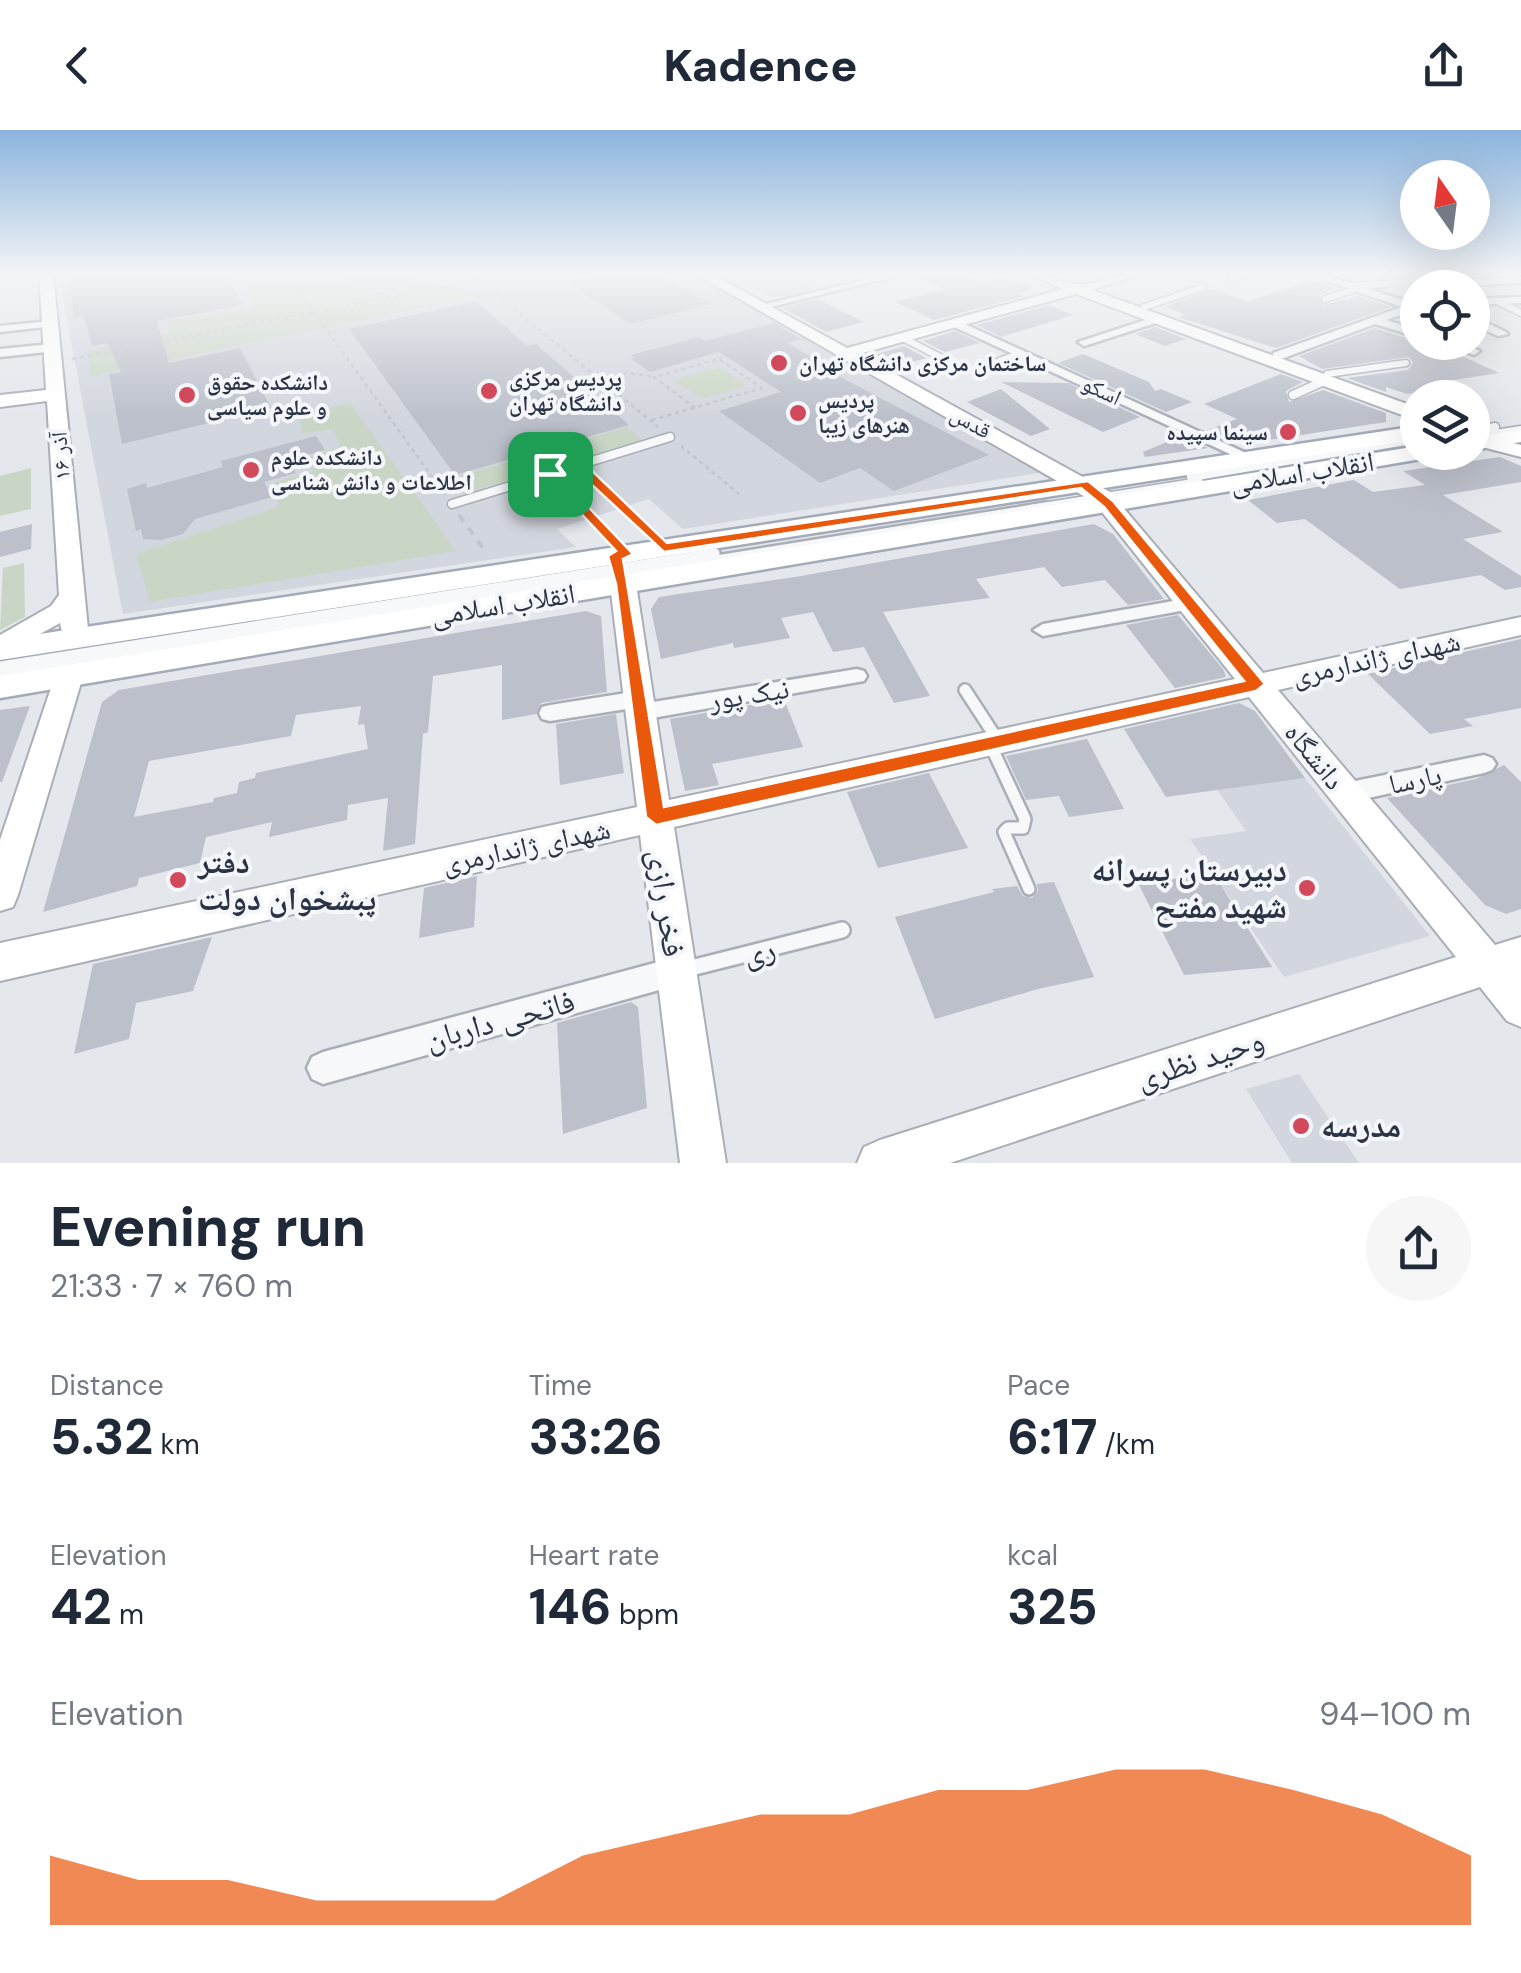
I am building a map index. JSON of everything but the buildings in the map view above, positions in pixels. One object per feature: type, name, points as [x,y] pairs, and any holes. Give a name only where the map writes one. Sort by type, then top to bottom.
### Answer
[{"type":"main road","points":[[1490,429],[1521,416]]},
{"type":"main road","points":[[1490,434],[1521,430]]},
{"type":"main road","name":"انقلاب اسلامی","points":[[0,649],[72,658],[621,567],[664,548],[1097,494],[1250,458],[1400,445]]},
{"type":"main road","name":"انقلاب اسلامی","points":[[0,687],[72,658],[621,567],[1400,446]]},
{"type":"street","name":"قدس","points":[[790,321],[1097,494]]},
{"type":"street","points":[[846,352],[961,321]]},
{"type":"street","points":[[1084,342],[1151,321]]},
{"type":"street","points":[[1164,321],[1400,401]]},
{"type":"street","points":[[1183,321],[1400,408]]},
{"type":"street","points":[[1277,356],[1370,321]]},
{"type":"street","name":"اسکو","points":[[954,323],[1250,458]]},
{"type":"street","points":[[0,329],[50,324]]},
{"type":"street","name":"۱۶ آذر","points":[[50,324],[71,596],[72,658]]},
{"type":"street","points":[[1490,328],[1502,334]]},
{"type":"street","points":[[0,353],[52,355]]},
{"type":"street","points":[[0,401],[55,395]]},
{"type":"street","points":[[1490,441],[1521,450]]},
{"type":"street","name":"دانشگاه","points":[[1097,494],[1345,793],[1504,961],[1521,1008]]},
{"type":"street","name":"فخر رازی","points":[[621,567],[704,1163]]},
{"type":"street","points":[[0,649],[60,612],[71,596]]},
{"type":"street","points":[[1043,630],[1190,604]]},
{"type":"street","name":"شهدای ژاندارمری","points":[[0,962],[1521,626]]},
{"type":"street","points":[[0,895],[72,658]]},
{"type":"street","name":"نیک پور","points":[[550,713],[640,706],[857,676]]},
{"type":"street","name":"پارسا","points":[[1345,793],[1484,764]]},
{"type":"street","name":"وحید نظری","points":[[900,1160],[1504,961]]},
{"type":"street","name":"فاتحی داربان","points":[[323,1068],[677,971]]},
{"type":"lane","points":[[902,338],[942,358]]},
{"type":"lane","points":[[999,361],[1021,353]]},
{"type":"lane","points":[[1293,394],[1326,377],[1406,363]]},
{"type":"lane","points":[[452,504],[670,437]]},
{"type":"lane","points":[[0,666],[72,658]]},
{"type":"lane","points":[[0,675],[72,658]]},
{"type":"lane","points":[[964,690],[994,743],[1026,825],[1004,832],[1028,888]]},
{"type":"lane","name":"ری","points":[[677,971],[842,930]]},
{"type":"path","points":[[52,355],[258,321]]},
{"type":"path","points":[[321,321],[486,552]]},
{"type":"path","points":[[529,321],[738,494]]},
{"type":"path","points":[[600,380],[627,373],[654,377],[720,359],[728,353],[720,348],[754,340]]},
{"type":"path","points":[[650,421],[762,388],[720,359]]},
{"type":"path","points":[[741,374],[749,372]]},
{"type":"path","points":[[654,377],[695,408]]},
{"type":"path","points":[[579,465],[664,548]]},
{"type":"path","points":[[550,474],[621,567]]},
{"type":"shaded area","name":"پردیس مرکزی دانشگاه‌ تهران","points":[[67,321],[775,321],[1039,473],[683,529],[649,499],[557,529],[576,547],[123,614]]},
{"type":"shaded area","name":"دبیرستان پسرانه شهید مفتح","points":[[1305,778],[1430,936],[1284,977],[1190,839],[1246,831],[1216,788]]},
{"type":"shaded area","name":"مدرسه","points":[[1299,1074],[1359,1163],[1292,1163],[1246,1089]]},
{"type":"green space","points":[[166,321],[355,321],[91,376],[87,351],[169,333]]},
{"type":"green space","points":[[720,368],[744,383],[744,388],[701,398],[676,382],[681,377]]},
{"type":"green space","points":[[350,403],[456,551],[150,602],[136,554],[278,507],[275,482],[312,471],[307,458],[340,447],[333,429],[301,434],[300,415]]},
{"type":"green space","points":[[627,427],[642,440],[564,463],[551,450]]},
{"type":"green space","points":[[530,456],[543,470],[463,494],[451,478]]},
{"type":"green space","points":[[31,468],[31,509],[0,516],[0,476]]},
{"type":"green space","points":[[24,563],[25,617],[0,630],[3,568]]},
{"type":"place","name":"ساختمان مرکزی دانشگاه تهران","points":[[779,363]]},
{"type":"place","name":"پردیس مرکزی دانشگاه‌ تهران","points":[[489,391]]},
{"type":"place","name":"دانشکده حقوق و علوم سیاسی","points":[[187,395]]},
{"type":"place","name":"پردیس هنرهای زیبا","points":[[798,413]]},
{"type":"place","name":"سینما سپیده","points":[[1288,432]]},
{"type":"place","name":"دانشکده علوم اطلاعات و دانش شناسی","points":[[251,470]]},
{"type":"place","name":"دفتر پبشخوان دولت","points":[[178,880]]},
{"type":"place","name":"دبیرستان پسرانه شهید مفتح","points":[[1307,888]]},
{"type":"place","name":"مدرسه","points":[[1301,1126]]},
{"type":"route","points":[[579,465],[664,548],[1083,484],[1108,504],[1256,684],[656,817],[623,584],[615,556],[626,554],[550,474],[579,465]]}]
